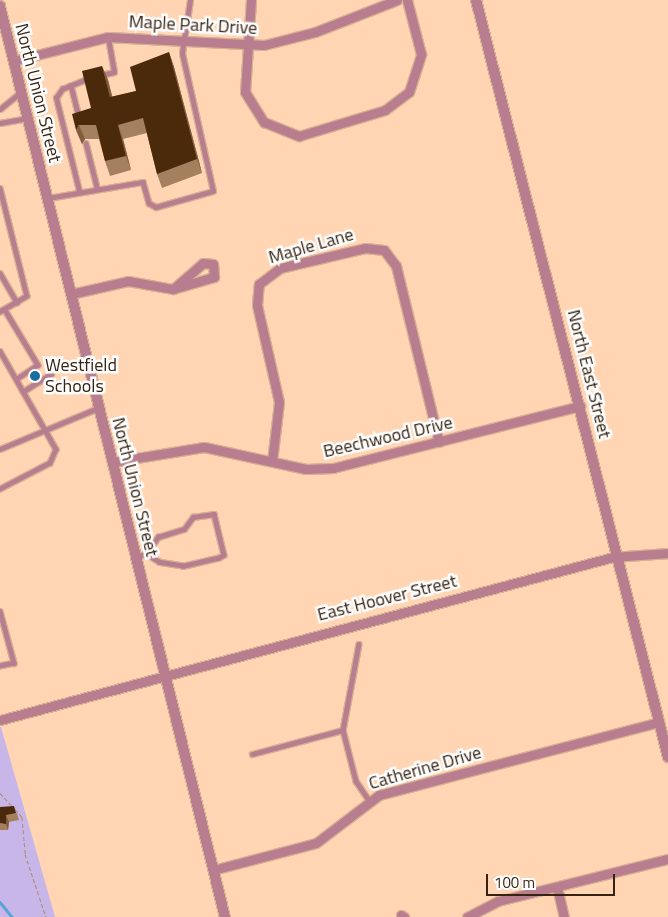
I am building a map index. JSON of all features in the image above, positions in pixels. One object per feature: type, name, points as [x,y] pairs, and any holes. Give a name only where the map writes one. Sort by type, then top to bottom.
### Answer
[{"type":"street","points":[[251,0],[245,45],[243,81],[254,112],[287,134],[313,134],[385,110],[409,92],[418,75],[421,54],[407,0]]},
{"type":"street","name":"Maple Park Drive","points":[[13,61],[108,37],[245,45],[315,32],[397,0]]},
{"type":"street","name":"North East Street","points":[[476,0],[668,757]]},
{"type":"street","name":"North Union Street","points":[[0,6],[112,462],[141,555],[164,673],[225,917]]},
{"type":"street","name":"Maple Lane","points":[[272,461],[279,402],[257,305],[258,284],[280,268],[365,248],[384,250],[396,266],[439,442]]},
{"type":"street","points":[[71,294],[128,281],[173,289]]},
{"type":"street","name":"Beechwood Drive","points":[[112,462],[204,447],[306,469],[333,468],[580,406]]},
{"type":"street","name":"East Hoover Street","points":[[0,720],[164,673],[618,555],[668,552]]},
{"type":"street","name":"Catherine Drive","points":[[213,870],[316,843],[335,832],[369,800],[659,722]]},
{"type":"street","points":[[467,917],[498,901],[668,859]]},
{"type":"street","points":[[557,887],[564,917]]},
{"type":"lane","points":[[48,198],[97,187],[143,182],[149,203],[156,207],[213,191],[180,41],[190,0]]},
{"type":"lane","points":[[79,191],[56,98],[70,85],[114,72],[108,37]]},
{"type":"lane","points":[[70,85],[81,126]]},
{"type":"lane","points":[[0,109],[21,92]]},
{"type":"lane","points":[[0,123],[28,118]]},
{"type":"lane","points":[[86,143],[97,187]]},
{"type":"lane","points":[[0,188],[27,296],[2,311],[38,365],[17,379]]},
{"type":"lane","points":[[0,273],[17,302]]},
{"type":"lane","points":[[0,351],[55,440],[55,456],[0,489]]},
{"type":"lane","points":[[24,391],[51,374]]},
{"type":"lane","points":[[0,449],[99,408]]},
{"type":"lane","points":[[214,514],[224,555],[219,558],[183,566],[159,562],[141,555],[158,537],[184,529],[193,517],[214,514]]},
{"type":"lane","points":[[0,611],[14,663],[0,666]]},
{"type":"lane","points":[[359,644],[343,730],[356,781],[369,800]]},
{"type":"lane","points":[[252,754],[343,730]]},
{"type":"path","points":[[0,793],[22,817],[25,854],[46,917]]},
{"type":"shaded area","points":[[1,727],[55,917],[0,917]]},
{"type":"building","points":[[169,52],[197,159],[157,174],[143,118],[118,125],[126,156],[105,161],[96,125],[79,125],[76,130],[72,114],[91,108],[82,71],[102,66],[110,97],[136,91],[130,67]]},
{"type":"building","points":[[14,806],[16,813],[6,815],[6,824],[0,823],[0,807]]},
{"type":"waterway","points":[[0,902],[12,917]]},
{"type":"place","name":"Westfield Schools","points":[[35,376]]}]
